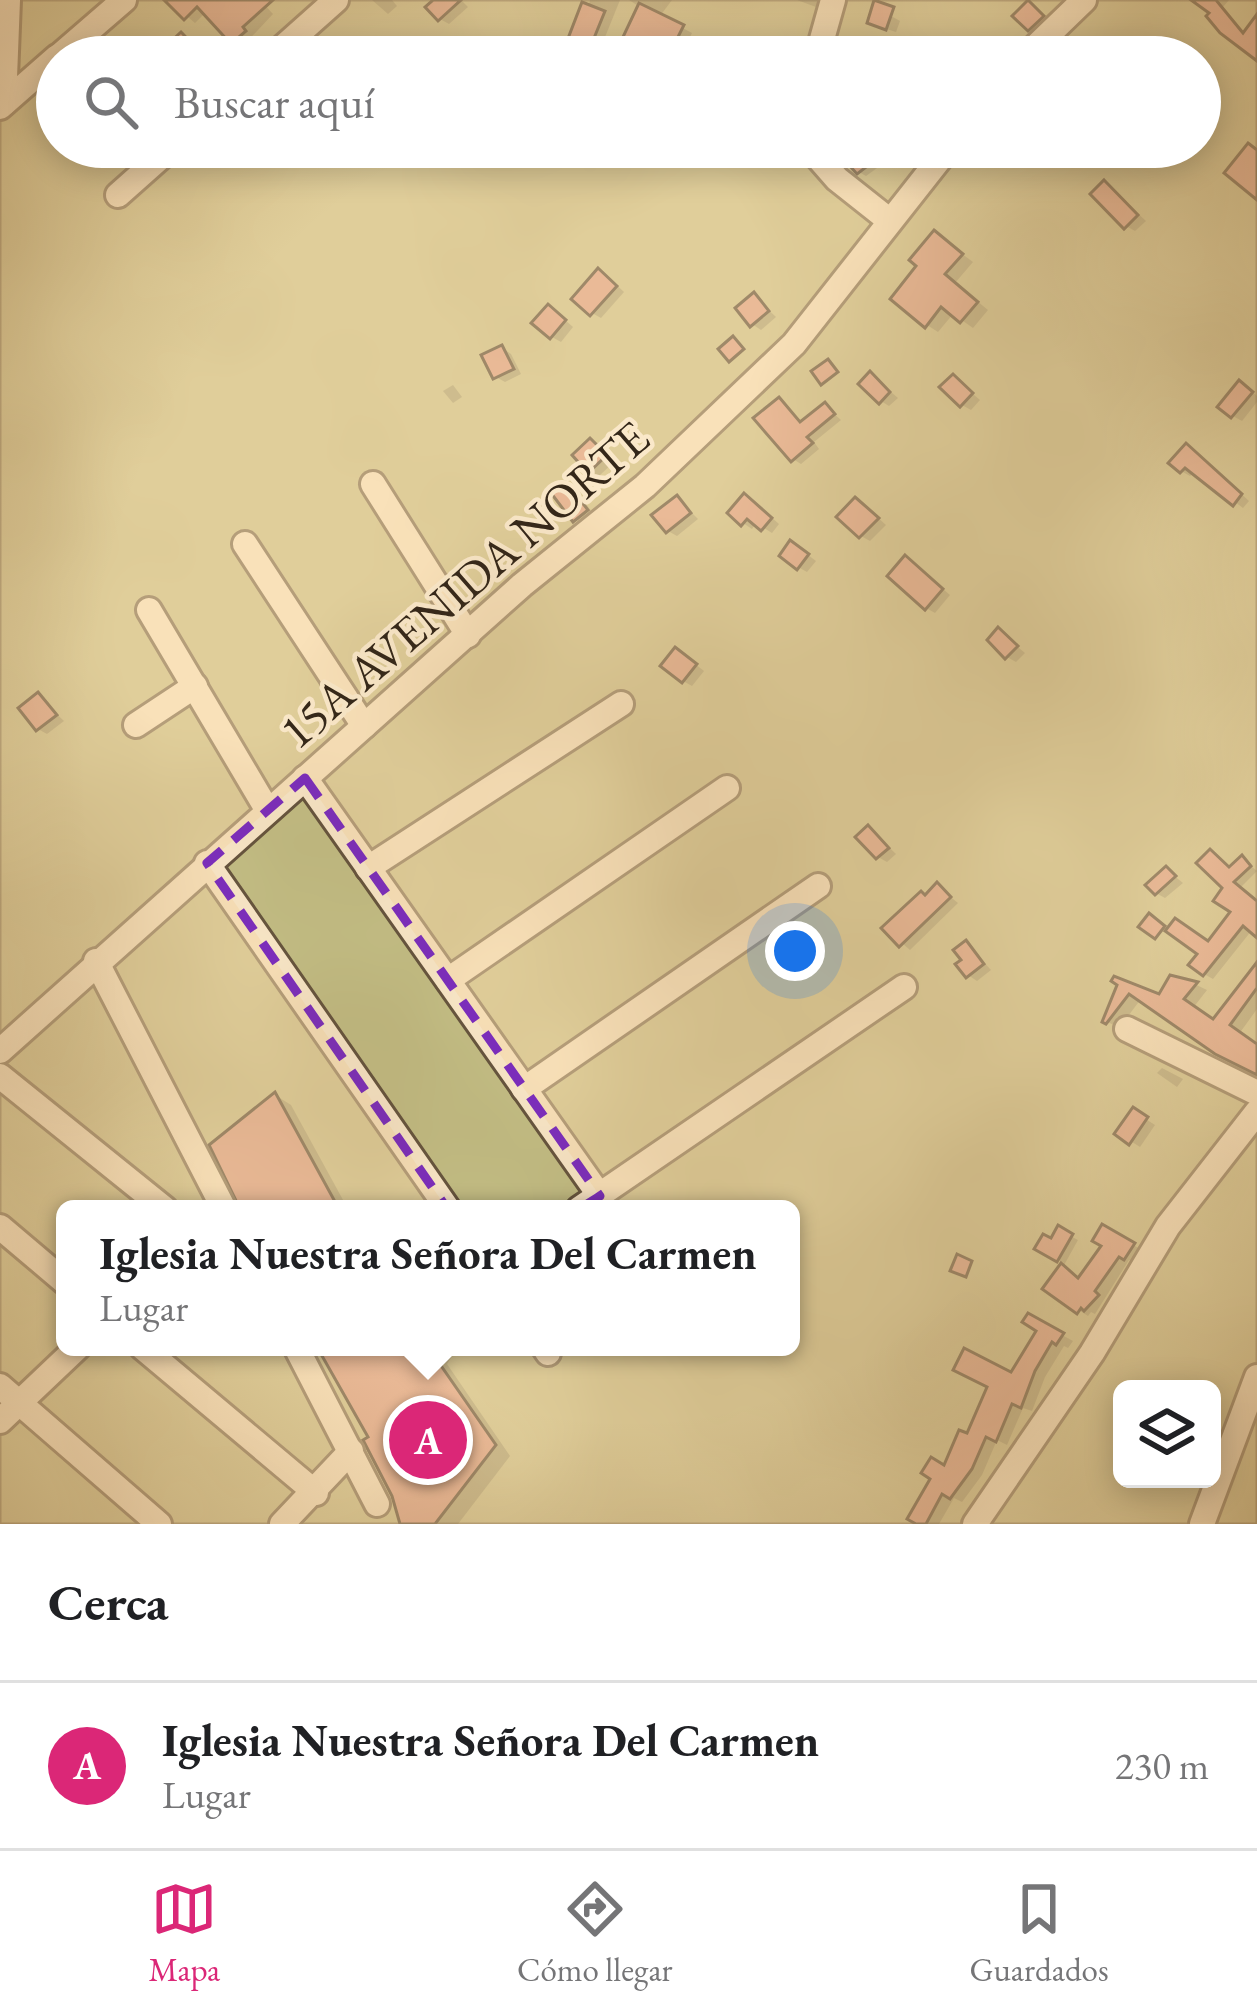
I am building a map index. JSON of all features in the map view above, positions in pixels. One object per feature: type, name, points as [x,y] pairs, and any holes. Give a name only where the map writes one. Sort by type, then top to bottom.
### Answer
[{"type":"street","points":[[2,105],[8,0]]},
{"type":"street","points":[[82,36],[124,0]]},
{"type":"street","points":[[296,36],[336,0]]},
{"type":"street","points":[[823,36],[832,0]]},
{"type":"street","points":[[1047,36],[1084,0]]},
{"type":"street","points":[[2,105],[36,75]]},
{"type":"street","points":[[118,195],[148,168]]},
{"type":"street","points":[[826,168],[890,221]]},
{"type":"street","name":"15A AVENIDA NORTE","points":[[0,1051],[522,585],[645,486],[794,344],[933,168]]},
{"type":"street","points":[[373,484],[468,635]]},
{"type":"street","points":[[245,544],[364,726]]},
{"type":"street","points":[[149,610],[268,811]]},
{"type":"street","points":[[136,725],[195,686]]},
{"type":"street","points":[[368,868],[621,704]]},
{"type":"street","points":[[305,778],[524,1089],[588,1200]]},
{"type":"street","points":[[448,980],[727,788]]},
{"type":"street","points":[[207,863],[442,1200]]},
{"type":"street","points":[[524,1089],[818,886]]},
{"type":"street","points":[[96,961],[216,1200]]},
{"type":"street","points":[[594,1200],[904,987]]},
{"type":"street","points":[[1127,1028],[1257,1093]]},
{"type":"street","points":[[0,1076],[154,1200]]},
{"type":"street","points":[[975,1524],[1092,1353],[1168,1226],[1257,1112]]},
{"type":"street","points":[[0,1227],[56,1274]]},
{"type":"street","points":[[0,1420],[10,1394],[65,1356]]},
{"type":"street","points":[[153,1356],[316,1492]]},
{"type":"street","points":[[301,1356],[377,1504]]},
{"type":"street","points":[[1202,1524],[1257,1377]]},
{"type":"street","points":[[10,1394],[159,1524]]},
{"type":"street","points":[[282,1524],[351,1451]]},
{"type":"highlighted area","points":[[305,778],[600,1196],[487,1266],[207,863]]},
{"type":"shaded area","points":[[0,0],[1257,0],[1257,1524],[0,1524]]},
{"type":"building","points":[[164,0],[273,0],[243,27],[246,31],[240,36],[224,36],[197,7],[184,20]]},
{"type":"building","points":[[433,0],[461,0],[438,21],[425,7]]},
{"type":"building","points":[[874,0],[894,7],[886,30],[867,23]]},
{"type":"building","points":[[1028,0],[1044,16],[1028,31],[1012,16]]},
{"type":"building","points":[[1191,0],[1216,0],[1243,33],[1257,14],[1257,61],[1220,33],[1206,16],[1209,13]]},
{"type":"building","points":[[582,2],[605,11],[595,36],[569,36]]},
{"type":"building","points":[[639,3],[684,25],[678,36],[623,36]]},
{"type":"building","points":[[1248,143],[1257,150],[1257,200],[1224,173]]},
{"type":"building","points":[[1104,180],[1138,215],[1124,229],[1090,194]]},
{"type":"building","points":[[934,230],[963,254],[945,274],[978,302],[960,323],[941,307],[925,328],[890,299],[916,266],[909,260]]},
{"type":"building","points":[[598,268],[617,286],[590,316],[571,299]]},
{"type":"building","points":[[754,292],[769,311],[750,327],[735,308]]},
{"type":"building","points":[[548,304],[566,320],[550,339],[531,323]]},
{"type":"building","points":[[733,336],[744,349],[729,362],[718,349]]},
{"type":"building","points":[[502,345],[514,369],[493,379],[481,355]]},
{"type":"building","points":[[828,359],[838,372],[821,385],[811,371]]},
{"type":"building","points":[[870,371],[890,392],[879,404],[858,384]]},
{"type":"building","points":[[953,374],[973,393],[960,407],[939,387]]},
{"type":"building","points":[[1239,380],[1253,392],[1231,418],[1217,407]]},
{"type":"building","points":[[779,397],[800,422],[825,402],[835,414],[807,437],[813,443],[791,462],[753,418]]},
{"type":"building","points":[[590,438],[607,455],[588,473],[572,455]]},
{"type":"building","points":[[1186,443],[1242,494],[1233,506],[1185,468],[1180,473],[1168,463]]},
{"type":"building","points":[[566,482],[588,510],[573,522],[551,493]]},
{"type":"building","points":[[744,493],[772,518],[761,531],[747,519],[741,526],[727,513]]},
{"type":"building","points":[[677,495],[691,513],[666,533],[651,515]]},
{"type":"building","points":[[855,497],[879,518],[859,538],[836,517]]},
{"type":"building","points":[[790,540],[809,554],[797,570],[779,556]]},
{"type":"building","points":[[905,555],[943,589],[925,610],[887,576]]},
{"type":"building","points":[[998,627],[1018,646],[1005,659],[987,640]]},
{"type":"building","points":[[675,647],[697,664],[682,683],[660,666]]},
{"type":"building","points":[[38,692],[57,715],[36,731],[18,708]]},
{"type":"building","points":[[868,825],[889,848],[876,859],[855,837]]},
{"type":"building","points":[[1210,849],[1229,867],[1242,855],[1251,866],[1234,882],[1257,901],[1257,938],[1243,926],[1203,976],[1188,965],[1197,954],[1165,931],[1175,918],[1208,941],[1230,912],[1213,901],[1222,888],[1196,863]]},
{"type":"building","points":[[1166,866],[1176,876],[1155,895],[1145,885]]},
{"type":"building","points":[[937,882],[951,897],[899,947],[881,928]]},
{"type":"building","points":[[1149,913],[1165,926],[1155,939],[1138,927]]},
{"type":"building","points":[[966,940],[984,964],[966,978],[955,964],[961,960],[953,950]]},
{"type":"building","points":[[1257,962],[1257,988],[1230,1025],[1257,1044],[1257,1075],[1215,1054],[1129,994],[1106,1024],[1102,1022],[1117,985],[1111,981],[1114,976],[1159,994],[1170,975],[1198,982],[1184,999],[1213,1019]]},
{"type":"building","points":[[275,1092],[334,1200],[236,1200],[209,1145]]},
{"type":"building","points":[[1133,1107],[1148,1117],[1129,1145],[1114,1134]]},
{"type":"building","points":[[1102,1224],[1135,1243],[1095,1291],[1099,1295],[1077,1314],[1042,1289],[1061,1263],[1078,1278],[1101,1246],[1092,1241]]},
{"type":"building","points":[[1058,1225],[1073,1234],[1057,1262],[1034,1249],[1043,1234],[1051,1238]]},
{"type":"building","points":[[957,1254],[972,1261],[966,1277],[950,1271]]},
{"type":"building","points":[[1028,1313],[1064,1333],[1056,1345],[1052,1342],[1035,1371],[1021,1408],[1012,1404],[996,1442],[986,1437],[972,1469],[950,1499],[942,1494],[926,1524],[907,1519],[930,1479],[921,1473],[931,1457],[944,1465],[959,1430],[967,1433],[987,1387],[953,1370],[964,1348],[1011,1372],[1036,1331],[1022,1322]]},
{"type":"building","points":[[322,1356],[434,1356],[496,1445],[435,1524],[400,1524],[392,1496],[363,1440],[368,1437]]},
{"type":"place","name":"Iglesia Nuestra Señora Del Carmen","points":[[428,1440]]}]
